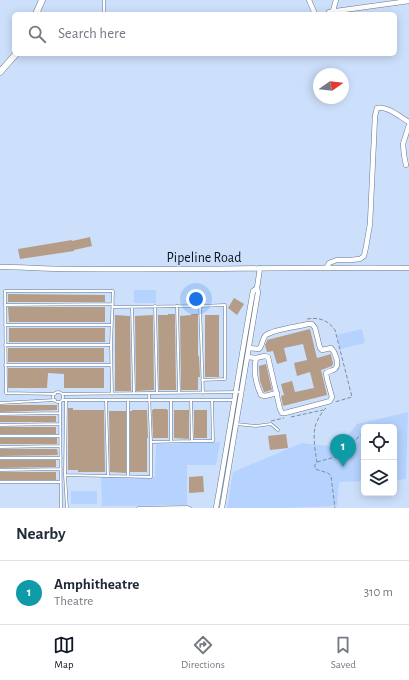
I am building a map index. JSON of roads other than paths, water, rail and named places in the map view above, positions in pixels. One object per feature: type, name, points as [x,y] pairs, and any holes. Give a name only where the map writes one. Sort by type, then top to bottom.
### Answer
[{"type":"street","points":[[37,12],[42,0]]},
{"type":"street","points":[[309,0],[314,12]]},
{"type":"street","points":[[331,12],[336,0]]},
{"type":"street","points":[[338,12],[409,2]]},
{"type":"street","points":[[0,72],[14,56]]},
{"type":"street","points":[[327,268],[329,263],[337,260],[360,259],[364,256],[370,224],[375,116],[377,108],[387,110],[409,125],[404,144],[406,165]]},
{"type":"street","name":"Pipeline Road","points":[[0,267],[68,269],[409,268]]},
{"type":"street","points":[[216,508],[233,423],[242,392],[258,292],[257,288],[260,268]]},
{"type":"street","points":[[222,508],[236,392],[246,328],[254,291],[257,288]]},
{"type":"street","points":[[248,357],[268,357],[282,413],[330,401],[332,397],[326,373],[336,368],[337,364],[334,350],[331,348],[322,350],[320,348],[315,328],[312,324],[268,334],[264,336],[259,349],[249,348]]},
{"type":"street","points":[[256,358],[254,371],[259,390],[262,395],[265,396],[276,393]]},
{"type":"lane","points":[[104,0],[104,12]]},
{"type":"lane","points":[[112,394],[111,345],[113,291],[5,291],[6,393],[55,394],[58,392],[63,394],[112,394],[242,392]]},
{"type":"lane","points":[[5,305],[132,307],[225,305],[225,379],[202,380]]},
{"type":"lane","points":[[155,306],[157,393]]},
{"type":"lane","points":[[177,306],[179,393]]},
{"type":"lane","points":[[200,306],[203,393]]},
{"type":"lane","points":[[132,307],[134,393]]},
{"type":"lane","points":[[5,325],[112,325]]},
{"type":"lane","points":[[246,328],[252,329]]},
{"type":"lane","points":[[5,345],[111,345]]},
{"type":"lane","points":[[5,365],[111,365]]},
{"type":"lane","points":[[65,475],[151,477],[149,393]]},
{"type":"lane","points":[[55,394],[55,400]]},
{"type":"lane","points":[[61,508],[60,413],[63,394]]},
{"type":"lane","points":[[0,403],[55,400],[240,400]]},
{"type":"lane","points":[[66,400],[65,475],[67,508]]},
{"type":"lane","points":[[106,400],[108,475]]},
{"type":"lane","points":[[128,400],[128,476]]},
{"type":"lane","points":[[171,400],[172,441]]},
{"type":"lane","points":[[191,400],[192,441]]},
{"type":"lane","points":[[151,442],[213,441],[212,400]]},
{"type":"lane","points":[[0,414],[60,413]]},
{"type":"lane","points":[[233,423],[256,426],[271,424],[278,430]]},
{"type":"lane","points":[[0,425],[60,424]]},
{"type":"lane","points":[[0,436],[60,436]]},
{"type":"lane","points":[[0,447],[60,446]]},
{"type":"lane","points":[[0,458],[61,458]]},
{"type":"lane","points":[[0,470],[61,469]]},
{"type":"lane","points":[[0,482],[61,482]]},
{"type":"lane","points":[[138,508],[190,508]]},
{"type":"place","name":"Amphitheatre","points":[[343,467]]}]
